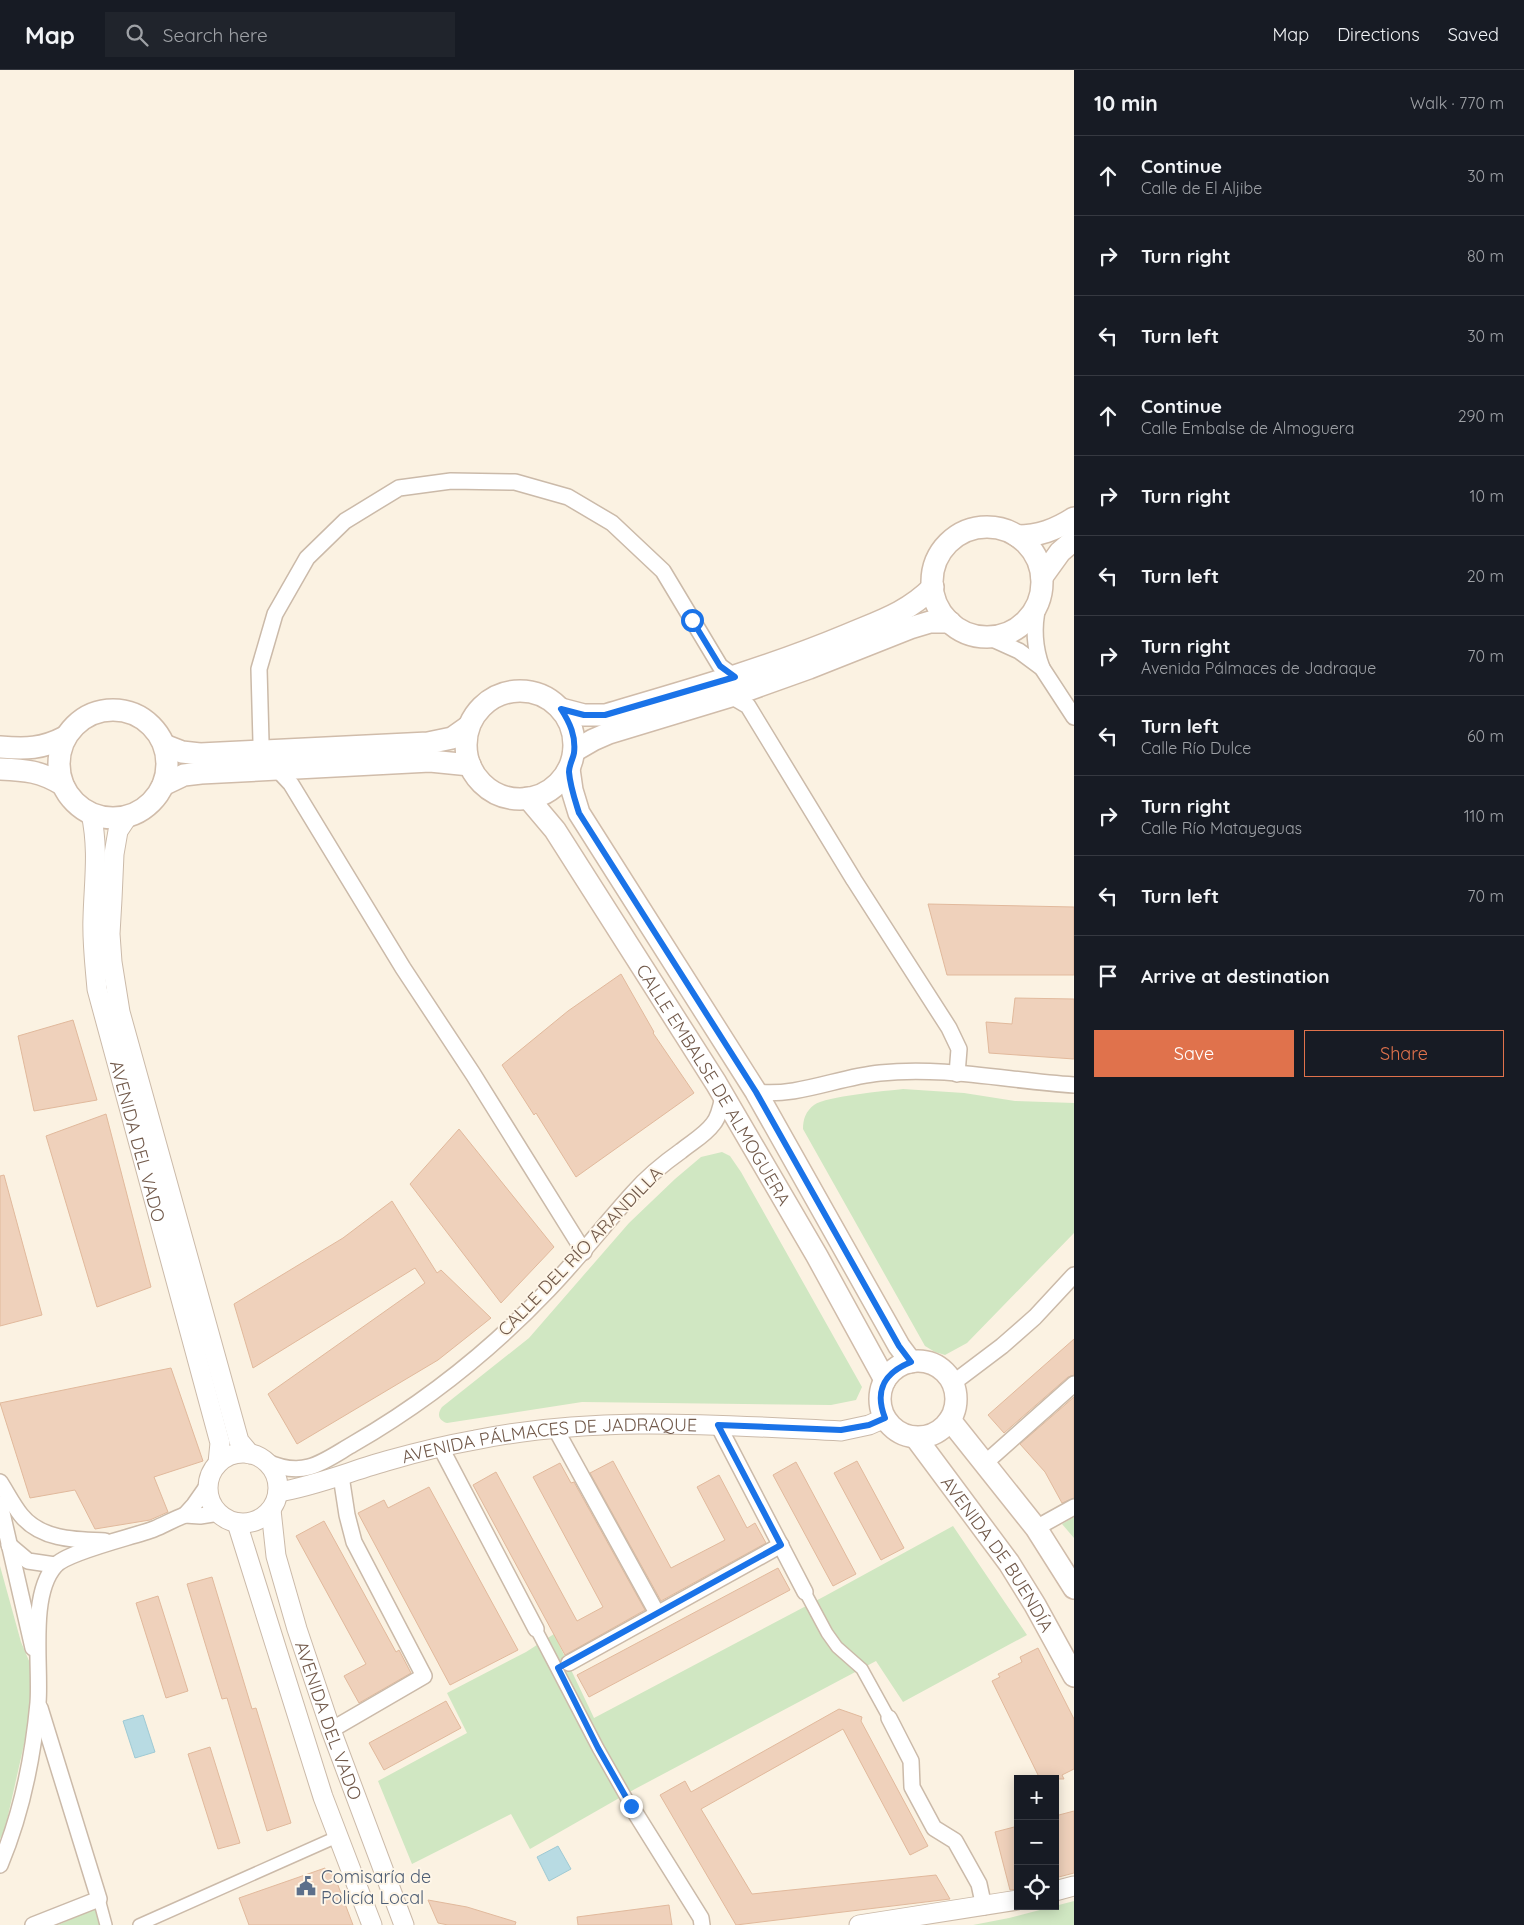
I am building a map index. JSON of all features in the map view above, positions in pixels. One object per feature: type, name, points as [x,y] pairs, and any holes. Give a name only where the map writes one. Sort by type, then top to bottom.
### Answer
[{"type":"main road","points":[[1017,536],[1046,533],[1074,518]]},
{"type":"main road","points":[[980,528],[1004,531],[1017,536],[1033,551],[1040,566],[1042,577],[1041,597],[1038,606],[1029,617],[1016,628],[998,636],[988,637],[970,634],[950,622],[941,612],[935,600],[933,587],[934,570],[940,554],[959,535],[980,528]]},
{"type":"main road","points":[[1042,577],[1060,552],[1074,540]]},
{"type":"main road","points":[[572,760],[574,736],[570,722],[561,709],[550,699],[531,692],[510,691],[490,700],[474,715],[469,726],[466,745],[470,765],[477,777],[487,788],[500,795],[514,799],[528,798],[545,793],[559,783],[572,760],[593,740],[733,686],[826,643],[903,612],[919,601],[933,587]]},
{"type":"main road","points":[[561,709],[584,715],[605,715],[809,668],[910,628],[930,622],[950,622]]},
{"type":"main road","points":[[0,747],[23,748],[48,745],[65,736],[78,722],[94,712],[117,709],[131,712],[145,719],[158,732],[164,745],[167,765],[163,785],[154,799],[142,809],[128,816],[109,818],[91,813],[74,802],[63,785],[58,768],[65,736]]},
{"type":"main road","points":[[164,745],[182,752],[200,754],[428,743],[452,738],[469,726]]},
{"type":"main road","name":"CALLE EMBALSE DE ALMOGUERA","points":[[572,760],[572,790],[579,813],[756,1092],[899,1346],[911,1362]]},
{"type":"main road","points":[[163,785],[184,775],[192,774],[430,761],[470,765]]},
{"type":"main road","points":[[0,769],[21,770],[46,775],[63,785]]},
{"type":"main road","name":"CALLE EMBALSE DE ALMOGUERA","points":[[528,798],[555,830],[723,1096],[817,1256],[885,1380]]},
{"type":"main road","points":[[911,1362],[926,1362],[943,1370],[952,1383],[956,1397],[955,1410],[950,1420],[939,1432],[916,1438],[901,1432],[885,1418],[880,1406],[880,1394],[885,1380],[897,1367],[911,1362]]},
{"type":"main road","points":[[950,1420],[1036,1528],[1074,1588]]},
{"type":"main road","name":"AVENIDA DE BUENDÍA","points":[[916,1438],[1009,1563],[1035,1605],[1074,1676]]},
{"type":"street","points":[[257,752],[261,742],[259,669],[275,614],[307,558],[345,521],[399,488],[451,481],[515,482],[568,497],[612,523],[663,571],[720,666],[748,706],[854,880],[949,1028],[959,1049],[957,1074]]},
{"type":"street","points":[[1038,606],[1035,617],[1035,644],[1042,668],[1074,717]]},
{"type":"street","points":[[988,637],[1019,651],[1042,668]]},
{"type":"street","points":[[277,769],[291,784],[403,968],[473,1074],[584,1252]]},
{"type":"street","name":"AVENIDA DEL VADO","points":[[91,813],[97,852],[93,920],[97,989],[220,1443],[218,1463]]},
{"type":"street","name":"AVENIDA DEL VADO","points":[[128,816],[118,832],[114,854],[110,934],[115,988],[238,1434],[243,1448],[258,1457]]},
{"type":"street","points":[[756,1092],[774,1094],[797,1091],[845,1078],[880,1073],[932,1071],[1031,1083],[1074,1085]]},
{"type":"street","name":"CALLE DEL RÍO ARANDILLA","points":[[258,1457],[278,1466],[310,1467],[380,1429],[464,1368],[527,1312],[584,1252],[655,1171],[706,1132],[714,1123],[723,1096]]},
{"type":"street","points":[[952,1383],[1002,1346],[1036,1316],[1074,1275]]},
{"type":"street","points":[[984,1464],[1074,1384]]},
{"type":"street","name":"AVENIDA PÁLMACES DE JADRAQUE","points":[[274,1501],[293,1490],[390,1460],[476,1439],[555,1428],[657,1423],[841,1430],[869,1425],[885,1418]]},
{"type":"street","points":[[718,1425],[827,1633],[837,1647],[862,1669],[911,1761],[912,1787],[934,1828],[955,1840],[979,1884],[984,1906]]},
{"type":"street","points":[[555,1428],[657,1614]]},
{"type":"street","points":[[441,1448],[536,1629],[563,1666],[598,1748],[631,1806],[701,1918],[702,1925]]},
{"type":"street","points":[[0,1865],[12,1835],[31,1752],[38,1701],[37,1668],[40,1613],[44,1583],[55,1565],[68,1557],[153,1529],[185,1514],[208,1485],[212,1472],[218,1463],[228,1456],[240,1453],[258,1457],[271,1467],[276,1477],[274,1501],[262,1518],[252,1522],[229,1520],[219,1513],[210,1500],[208,1485]]},
{"type":"street","points":[[331,1730],[424,1676],[354,1542],[347,1515],[342,1476]]},
{"type":"street","points":[[0,1482],[22,1516],[43,1533],[74,1540],[116,1541]]},
{"type":"street","name":"AVENIDA DEL VADO","points":[[274,1501],[276,1556],[297,1629],[331,1730],[404,1925]]},
{"type":"street","points":[[0,1504],[37,1668]]},
{"type":"street","points":[[1036,1528],[1074,1507]]},
{"type":"street","points":[[185,1514],[200,1516],[219,1513]]},
{"type":"street","name":"AVENIDA DEL VADO","points":[[238,1522],[323,1797],[372,1925]]},
{"type":"street","points":[[9,1545],[28,1561],[55,1565]]},
{"type":"street","points":[[563,1666],[781,1545]]},
{"type":"street","points":[[38,1701],[106,1925]]},
{"type":"street","points":[[139,1925],[339,1836]]},
{"type":"street","points":[[1059,1890],[1074,1886]]},
{"type":"street","points":[[33,1925],[98,1899]]},
{"type":"street","points":[[859,1925],[1014,1901]]},
{"type":"green space","points":[[903,1089],[964,1093],[1015,1101],[1074,1103],[1074,1233],[967,1343],[945,1355],[925,1346],[803,1129],[804,1119],[811,1107],[821,1102],[857,1094]]},
{"type":"green space","points":[[722,1152],[730,1156],[741,1172],[862,1387],[856,1400],[831,1405],[582,1402],[447,1423],[440,1418],[439,1412],[442,1407],[529,1338],[629,1223],[675,1179],[701,1157]]},
{"type":"green space","points":[[1074,1517],[1074,1538],[1062,1524]]},
{"type":"green space","points":[[953,1526],[1027,1635],[903,1702],[876,1661],[635,1789],[530,1849],[511,1814],[412,1864],[378,1781],[467,1733],[447,1693],[526,1652],[554,1634],[594,1718]]},
{"type":"green space","points":[[0,1566],[21,1642],[38,1682],[5,1829],[0,1839]]},
{"type":"green space","points":[[1074,1901],[1074,1925],[973,1925],[1040,1910],[1059,1910],[1059,1905]]},
{"type":"green space","points":[[96,1908],[103,1925],[58,1925]]},
{"type":"water","points":[[143,1715],[155,1752],[135,1758],[123,1721]]},
{"type":"water","points":[[558,1846],[571,1869],[549,1881],[537,1857]]},
{"type":"building","points":[[928,904],[1074,907],[1074,975],[947,975]]},
{"type":"building","points":[[621,974],[653,1033],[694,1093],[576,1177],[536,1113],[534,1115],[502,1065],[568,1011]]},
{"type":"building","points":[[1015,998],[1074,999],[1074,1059],[989,1053],[986,1022],[1012,1024]]},
{"type":"building","points":[[73,1020],[97,1100],[34,1111],[18,1036]]},
{"type":"building","points":[[106,1114],[151,1287],[97,1307],[46,1136]]},
{"type":"building","points":[[459,1129],[554,1247],[501,1303],[410,1184]]},
{"type":"building","points":[[4,1175],[42,1315],[0,1326],[0,1176]]},
{"type":"building","points":[[392,1201],[437,1273],[441,1270],[491,1318],[438,1360],[297,1444],[268,1394],[425,1283],[415,1268],[253,1368],[234,1304],[343,1238]]},
{"type":"building","points":[[1074,1339],[1074,1375],[1068,1377],[1004,1433],[988,1415]]},
{"type":"building","points":[[171,1368],[203,1461],[154,1477],[168,1512],[150,1520],[95,1529],[75,1490],[30,1498],[0,1403]]},
{"type":"building","points":[[1074,1397],[1074,1498],[1062,1503],[1045,1472],[1020,1444]]},
{"type":"building","points":[[613,1461],[671,1568],[725,1540],[697,1487],[719,1475],[747,1528],[755,1523],[766,1543],[661,1601],[590,1473]]},
{"type":"building","points":[[857,1461],[904,1548],[881,1560],[834,1473]]},
{"type":"building","points":[[796,1462],[856,1574],[833,1586],[773,1475]]},
{"type":"building","points":[[560,1463],[571,1483],[574,1482],[645,1610],[565,1655],[473,1485],[496,1472],[577,1621],[603,1607],[533,1477]]},
{"type":"building","points":[[429,1487],[518,1650],[450,1685],[358,1513],[384,1500],[388,1508]]},
{"type":"building","points":[[324,1521],[396,1652],[399,1650],[411,1673],[359,1703],[344,1676],[366,1664],[296,1536]]},
{"type":"building","points":[[778,1568],[790,1590],[589,1697],[577,1675]]},
{"type":"building","points":[[212,1577],[252,1709],[256,1708],[291,1823],[267,1831],[227,1698],[222,1699],[187,1584]]},
{"type":"building","points":[[158,1596],[188,1691],[166,1698],[136,1603]]},
{"type":"building","points":[[1038,1648],[1074,1719],[1074,1769],[1062,1775],[1064,1779],[1059,1779],[1059,1775],[1038,1775],[992,1681],[1000,1677],[998,1674],[1022,1662],[1020,1657]]},
{"type":"building","points":[[446,1701],[461,1728],[384,1770],[369,1743]]},
{"type":"building","points":[[839,1709],[862,1717],[861,1721],[928,1846],[910,1855],[843,1729],[701,1809],[752,1894],[936,1875],[950,1899],[736,1925],[660,1795],[685,1781],[691,1792]]},
{"type":"building","points":[[210,1747],[240,1843],[218,1849],[188,1754]]},
{"type":"building","points":[[1074,1811],[1074,1873],[1059,1877],[1059,1820],[1059,1815]]},
{"type":"building","points":[[1014,1827],[1014,1890],[1010,1890],[995,1832]]},
{"type":"building","name":"Comisaría de Policía Local","points":[[325,1868],[327,1874],[333,1872],[353,1925],[249,1925],[239,1898]]},
{"type":"building","points":[[428,1900],[467,1907],[516,1922],[515,1925],[448,1925],[438,1923]]},
{"type":"building","points":[[669,1905],[672,1925],[578,1925],[577,1917]]},
{"type":"place","name":"Comisaría de Policía Local","points":[[306,1886]]},
{"type":"route","points":[[631,1806],[598,1748],[558,1668],[781,1545],[718,1425],[841,1430],[869,1425],[885,1418],[880,1406],[880,1394],[885,1380],[897,1367],[911,1362],[899,1346],[756,1092],[579,813],[572,790],[569,769],[574,751],[574,736],[570,722],[561,709],[584,715],[605,715],[735,677],[720,666],[692,620]]}]
